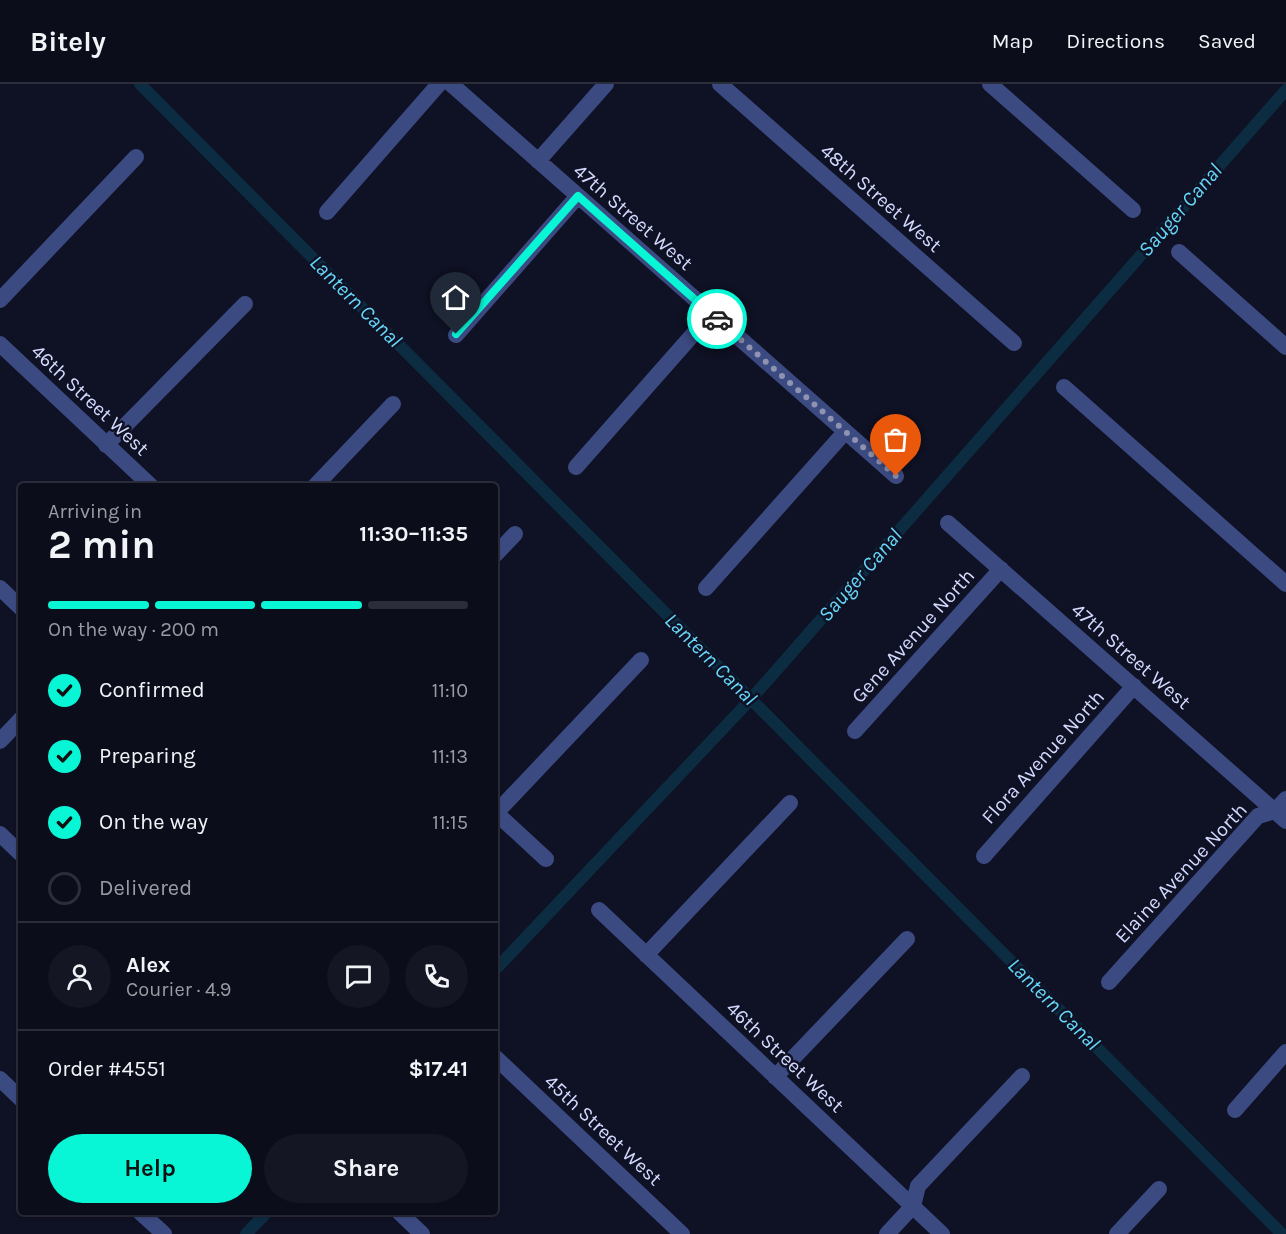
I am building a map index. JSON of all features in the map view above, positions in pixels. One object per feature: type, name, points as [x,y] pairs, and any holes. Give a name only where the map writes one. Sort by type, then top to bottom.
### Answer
[{"type":"street","points":[[327,212],[439,84]]},
{"type":"street","name":"47th Street West","points":[[451,84],[896,476]]},
{"type":"street","points":[[538,161],[606,84]]},
{"type":"street","name":"48th Street West","points":[[720,84],[1014,343]]},
{"type":"street","points":[[990,84],[1132,210]]},
{"type":"street","points":[[0,300],[136,157]]},
{"type":"street","points":[[456,334],[578,196]]},
{"type":"street","points":[[1179,252],[1286,347]]},
{"type":"street","points":[[106,445],[245,304]]},
{"type":"street","points":[[576,467],[711,314]]},
{"type":"street","name":"46th Street West","points":[[0,344],[148,483]]},
{"type":"street","points":[[1064,387],[1286,584]]},
{"type":"street","points":[[318,483],[393,404]]},
{"type":"street","points":[[706,588],[845,432]]},
{"type":"street","name":"47th Street West","points":[[948,523],[1134,686],[1282,810]]},
{"type":"street","points":[[498,552],[515,534]]},
{"type":"street","name":"Gene Avenue North","points":[[855,731],[1001,569]]},
{"type":"street","points":[[0,588],[18,605]]},
{"type":"street","points":[[498,810],[641,660]]},
{"type":"street","name":"Flora Avenue North","points":[[984,856],[1134,686]]},
{"type":"street","points":[[0,741],[18,722]]},
{"type":"street","points":[[646,955],[790,803]]},
{"type":"street","name":"Elaine Avenue North","points":[[1109,982],[1258,816],[1282,810]]},
{"type":"street","points":[[498,814],[546,859]]},
{"type":"street","points":[[0,834],[18,851]]},
{"type":"street","name":"46th Street West","points":[[599,910],[942,1234]]},
{"type":"street","points":[[775,1077],[907,939]]},
{"type":"street","points":[[1235,1110],[1286,1052]]},
{"type":"street","name":"45th Street West","points":[[498,1059],[682,1234]]},
{"type":"street","points":[[887,1234],[913,1206],[918,1186],[1022,1076]]},
{"type":"street","points":[[0,1079],[18,1096]]},
{"type":"street","points":[[1117,1234],[1159,1190]]},
{"type":"street","points":[[143,1215],[164,1234]]},
{"type":"street","points":[[402,1215],[422,1234]]},
{"type":"waterway","name":"Lantern Canal","points":[[140,84],[1282,1234]]},
{"type":"waterway","name":"Sauger Canal","points":[[498,967],[752,698],[1286,90]]},
{"type":"waterway","name":"Sauger Canal","points":[[246,1234],[264,1215]]},
{"type":"way so far","points":[[717,319],[896,476]]},
{"type":"route","points":[[456,334],[578,196],[717,319]]}]
